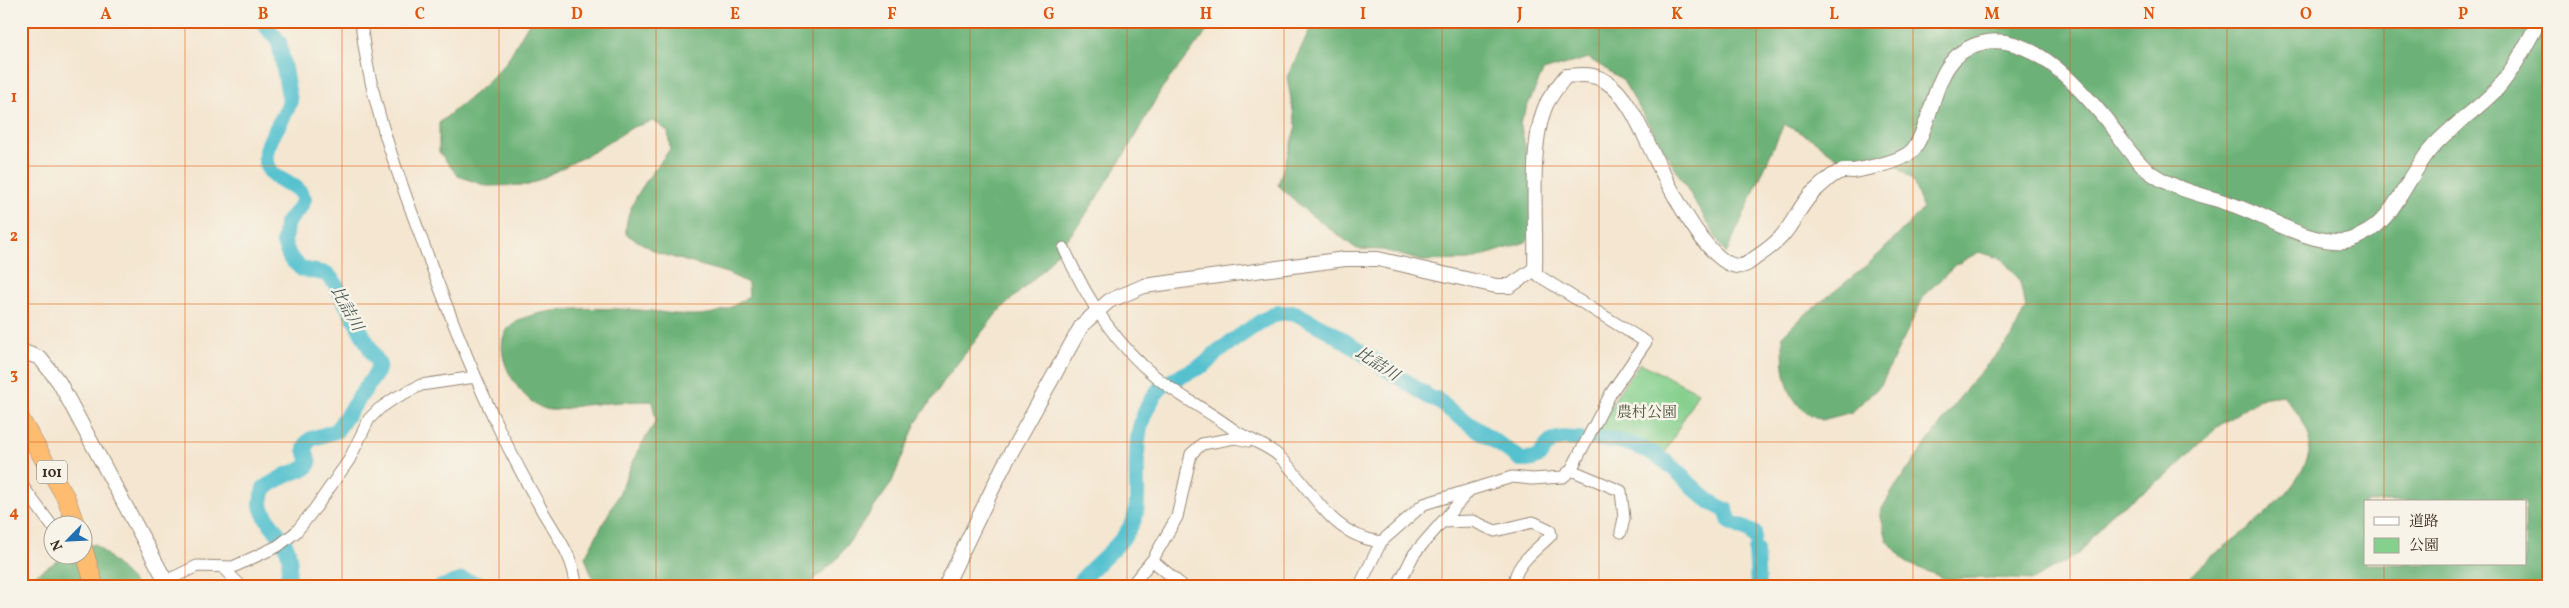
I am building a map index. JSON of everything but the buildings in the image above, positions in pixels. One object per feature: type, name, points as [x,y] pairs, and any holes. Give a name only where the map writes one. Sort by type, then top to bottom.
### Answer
[{"type":"highway","name":"101","points":[[21,420],[66,498],[72,516]]},
{"type":"highway","points":[[89,566],[93,579]]},
{"type":"street","points":[[361,21],[365,58],[372,90],[400,182],[450,319],[475,377],[522,474],[561,540],[575,573],[576,587]]},
{"type":"street","points":[[1359,587],[1381,542],[1424,504],[1512,476],[1532,479],[1563,477],[1571,470],[1611,393],[1646,342],[1539,276],[1535,270],[1535,179],[1539,129],[1551,95],[1566,76],[1588,74],[1608,82],[1622,96],[1662,172],[1706,245],[1729,264],[1740,267],[1747,264],[1781,237],[1813,191],[1840,172],[1892,162],[1908,156],[1915,147],[1938,85],[1949,66],[1963,51],[1982,43],[1997,41],[2017,44],[2038,54],[2066,76],[2105,118],[2124,146],[2144,167],[2160,179],[2189,192],[2237,206],[2305,234],[2346,242],[2369,230],[2384,219],[2428,152],[2501,84],[2515,66],[2539,21]]},
{"type":"street","points":[[1064,248],[1098,310],[1126,348],[1155,376],[1279,456],[1343,529],[1370,541],[1381,542]]},
{"type":"street","points":[[945,587],[1002,467],[1082,326],[1109,301],[1144,286],[1345,259],[1378,259],[1496,286],[1510,286],[1535,270]]},
{"type":"street","points":[[21,351],[40,358],[59,382],[167,584],[197,566],[234,567],[278,546],[296,532],[349,460],[369,419],[379,409],[395,398],[422,385],[475,377]]},
{"type":"street","points":[[1130,587],[1152,560],[1177,517],[1191,454],[1202,444],[1235,438],[1255,442]]},
{"type":"street","points":[[1571,470],[1621,491],[1624,518],[1621,532]]},
{"type":"street","points":[[21,484],[45,516]]},
{"type":"street","points":[[1397,587],[1414,554],[1469,491]]},
{"type":"street","points":[[1442,522],[1473,522],[1495,532],[1509,526],[1533,522],[1550,530],[1551,535],[1521,566],[1514,579],[1515,587]]},
{"type":"street","points":[[1152,560],[1184,587]]},
{"type":"street","points":[[84,566],[93,579]]},
{"type":"street","points":[[222,567],[242,587]]},
{"type":"green space","points":[[530,21],[712,21],[736,26],[747,21],[1215,21],[1162,88],[1126,152],[1083,219],[1044,269],[997,313],[946,378],[916,423],[891,484],[837,559],[806,587],[596,587],[585,557],[619,494],[637,452],[656,421],[652,401],[584,405],[554,410],[538,406],[526,397],[516,385],[508,370],[503,355],[503,341],[508,329],[519,320],[532,315],[565,310],[620,309],[694,315],[714,313],[730,308],[749,296],[748,283],[727,273],[658,253],[626,234],[630,211],[635,200],[670,149],[668,131],[653,121],[633,127],[593,152],[529,185],[487,186],[458,176],[439,152],[439,123],[485,85],[507,61]]},
{"type":"green space","points":[[1314,21],[2548,21],[2548,587],[2181,587],[2202,565],[2269,511],[2297,479],[2306,462],[2310,438],[2301,418],[2283,395],[2260,398],[2217,427],[2167,476],[2113,512],[2080,553],[2032,580],[1991,578],[1946,579],[1907,563],[1887,540],[1880,512],[1895,487],[1968,386],[2012,337],[2026,307],[2019,279],[2002,259],[1979,252],[1957,264],[1925,294],[1881,385],[1852,412],[1822,420],[1807,412],[1797,404],[1785,376],[1783,335],[1808,312],[1871,262],[1923,208],[1912,179],[1892,163],[1863,165],[1838,158],[1812,139],[1784,124],[1726,254],[1622,79],[1588,58],[1543,71],[1520,123],[1536,194],[1535,229],[1526,242],[1470,260],[1422,261],[1383,250],[1357,249],[1306,211],[1278,185],[1296,127],[1287,77]]},
{"type":"green space","name":"農村公園","points":[[1640,363],[1698,392],[1663,457],[1618,437],[1595,434],[1619,392]]},
{"type":"green space","points":[[96,544],[139,587],[21,587],[21,584],[49,566],[92,566],[92,545]]},
{"type":"waterway","name":"比詰川","points":[[262,21],[279,42],[290,101],[267,148],[266,158],[268,167],[274,175],[298,190],[304,199],[301,206],[286,224],[284,243],[290,258],[302,269],[327,274],[335,283],[379,365],[377,372],[336,431],[311,439],[307,443],[305,449],[309,463],[306,468],[286,475],[264,488],[261,502],[262,510],[283,541],[289,555],[287,587]]},
{"type":"waterway","name":"比詰川","points":[[1173,380],[1205,364],[1217,352],[1260,322],[1278,313],[1295,313],[1331,332],[1432,399],[1437,399],[1448,409],[1522,460],[1537,457],[1554,440],[1565,438],[1579,439]]},
{"type":"waterway","name":"比詰川","points":[[1076,587],[1123,538],[1135,517],[1137,508],[1137,455],[1140,430],[1147,407],[1163,385]]},
{"type":"waterway","name":"比詰川","points":[[1596,439],[1623,442],[1651,452],[1674,468],[1701,495],[1726,510],[1730,522],[1754,533],[1754,537]]},
{"type":"waterway","name":"比詰川","points":[[1756,550],[1758,587]]},
{"type":"waterway","name":"比詰川","points":[[441,587],[463,580],[489,587]]},
{"type":"waterway","points":[[1958,587],[1967,584],[1979,587]]}]
